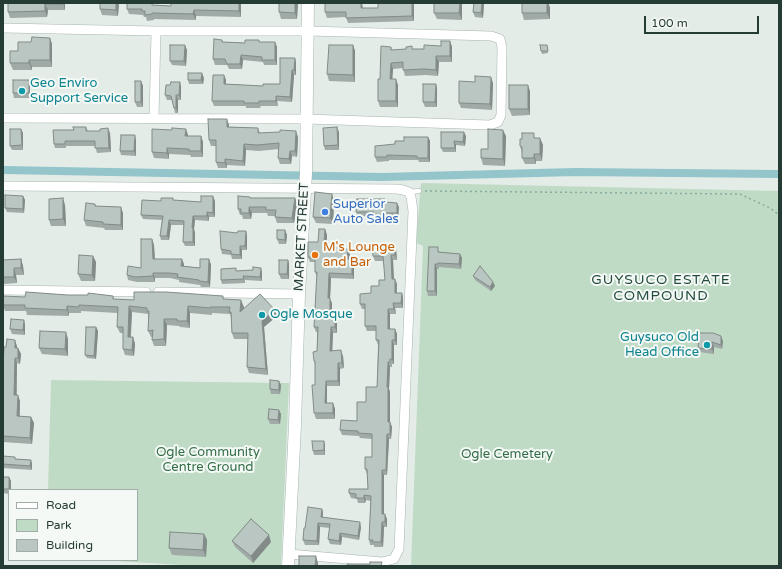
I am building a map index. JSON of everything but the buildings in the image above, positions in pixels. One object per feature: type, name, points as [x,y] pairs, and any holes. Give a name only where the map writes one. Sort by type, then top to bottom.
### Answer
[{"type":"street","name":"MARKET STREET","points":[[288,560],[305,181],[308,3]]},
{"type":"street","points":[[3,28],[491,36],[500,39],[502,47],[501,115],[498,122],[490,125],[306,119],[3,118]]},
{"type":"street","points":[[154,118],[156,31]]},
{"type":"street","points":[[3,186],[305,181],[397,189],[409,192],[413,211],[399,549],[394,559],[382,562],[288,560]]},
{"type":"street","points":[[3,290],[299,294]]},
{"type":"lane","points":[[409,192],[420,191]]},
{"type":"path","points":[[420,191],[740,194],[770,208],[779,215]]},
{"type":"green space","name":"Ogle Cemetery","points":[[421,183],[779,191],[779,566],[411,566],[423,246],[416,243]]},
{"type":"green space","name":"Ogle Community Centre Ground","points":[[51,380],[289,383],[281,566],[198,566],[115,561],[138,561],[138,489],[48,489]]},
{"type":"waterway","points":[[3,170],[382,177],[575,172],[779,174]]},
{"type":"place","name":"Geo Enviro Support Service","points":[[22,91]]},
{"type":"place","name":"Superior Auto Sales","points":[[325,212]]},
{"type":"place","name":"M's Lounge and Bar","points":[[315,255]]},
{"type":"place","name":"Ogle Mosque","points":[[262,315]]},
{"type":"place","name":"Guysuco Old Head Office","points":[[707,345]]},
{"type":"district","name":"GUYSUCO ESTATE COMPOUND","points":[[661,288]]}]
